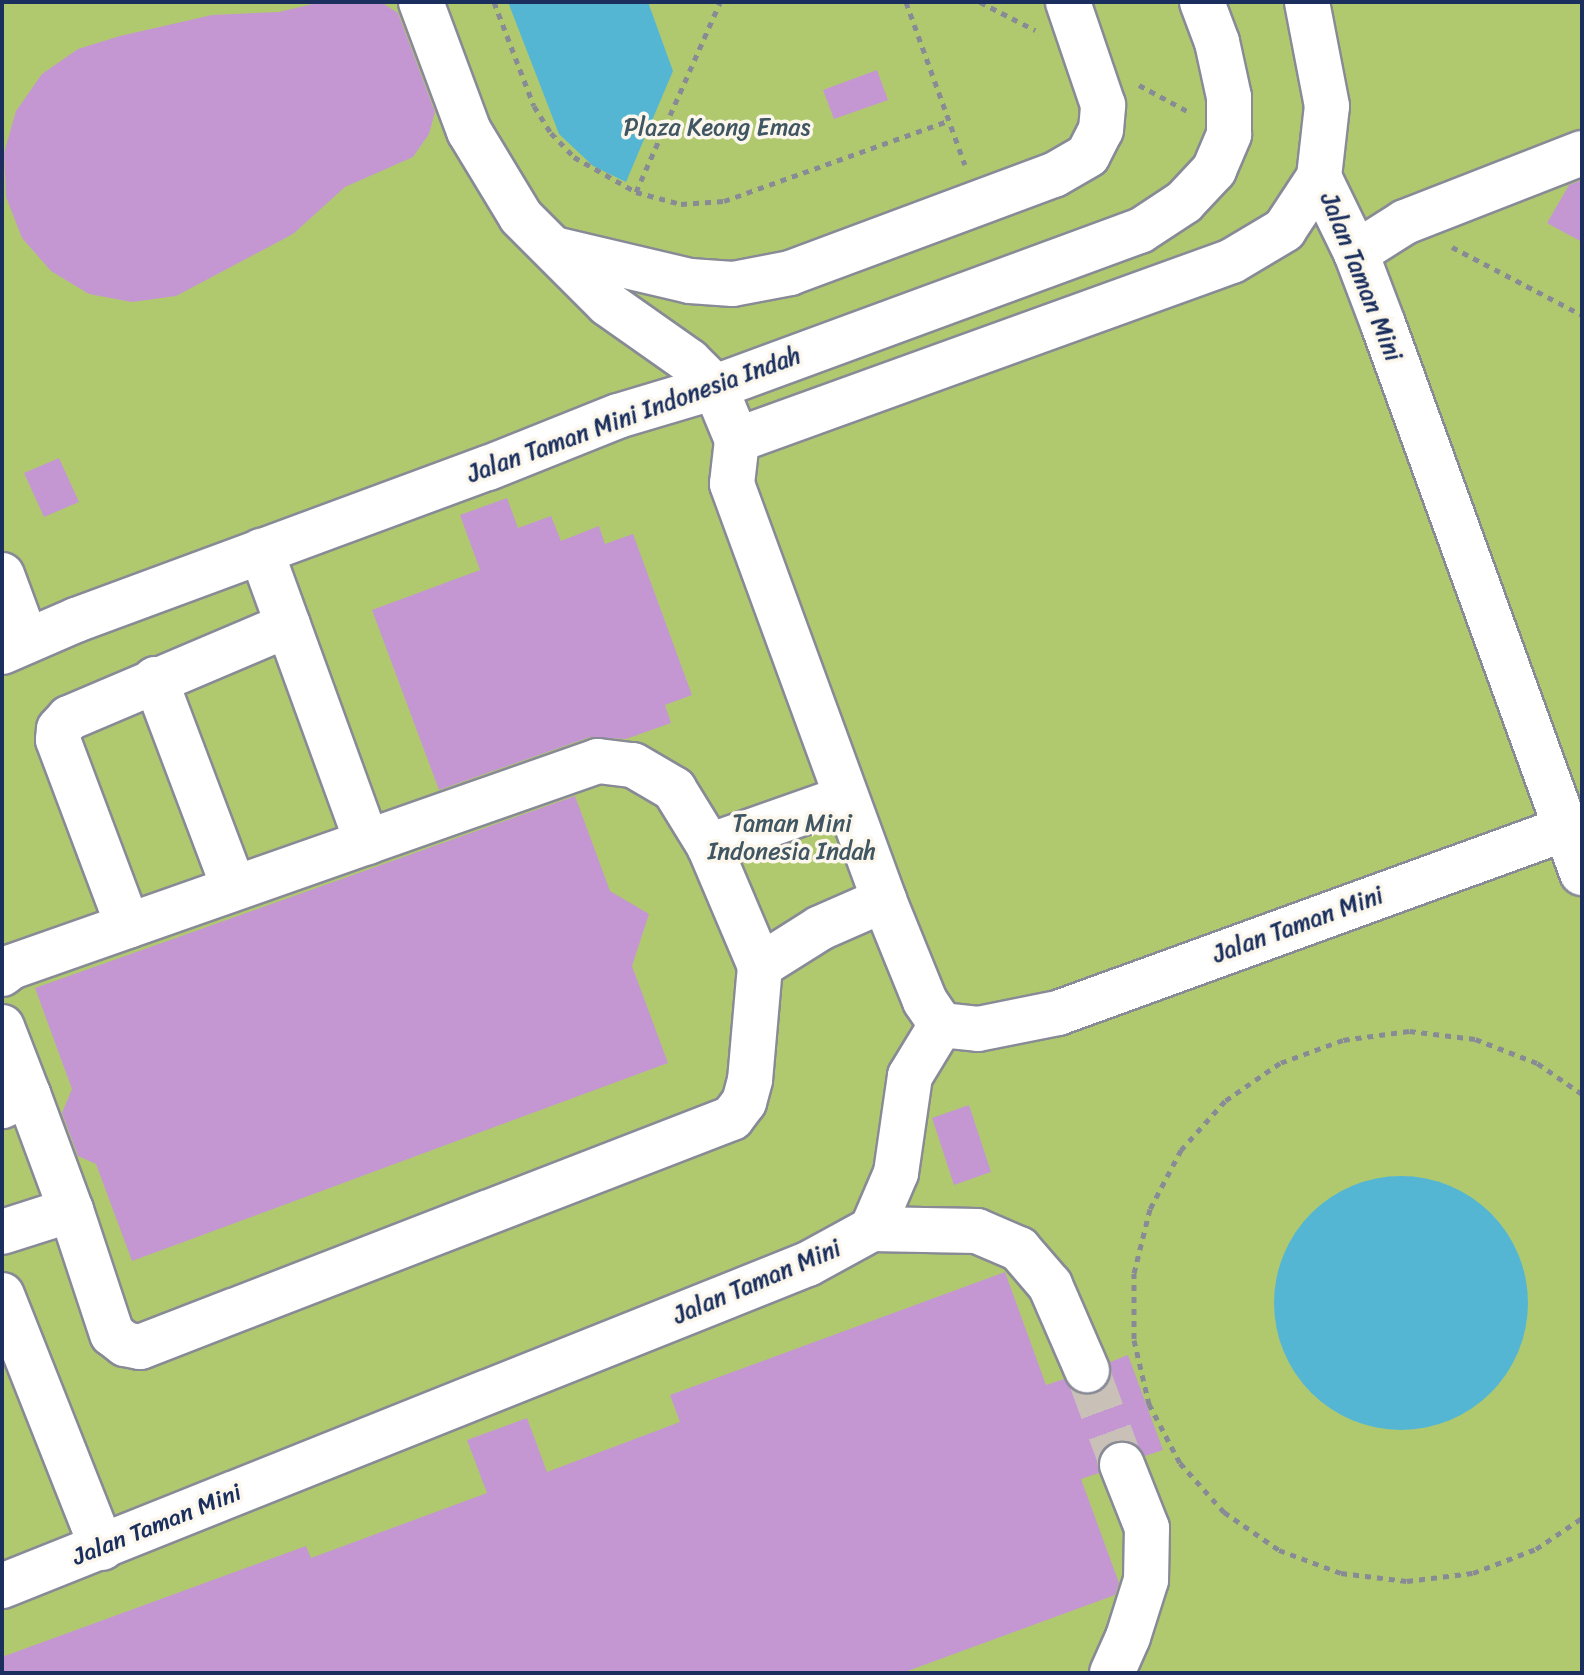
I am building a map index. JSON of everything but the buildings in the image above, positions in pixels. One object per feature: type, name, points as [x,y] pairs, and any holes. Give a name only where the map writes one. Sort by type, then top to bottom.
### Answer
[{"type":"lane","points":[[421,2],[469,131],[521,217],[558,250],[608,304],[689,361],[715,387],[737,440],[732,484],[884,900],[925,1001],[941,1025],[910,1076],[896,1173],[872,1229],[977,1231],[1019,1249],[1050,1285],[1087,1370]]},
{"type":"lane","points":[[558,250],[690,281],[733,284],[790,273],[1054,175],[1088,155],[1101,130],[1103,105],[1068,2]]},
{"type":"lane","name":"Jalan Taman Mini Indonesia Indah","points":[[14,646],[618,416],[715,387],[1140,231],[1184,202],[1214,170],[1229,134],[1229,97],[1217,42],[1202,2]]},
{"type":"lane","points":[[737,440],[1232,261],[1284,230],[1319,177],[1327,106],[1307,2]]},
{"type":"lane","points":[[1356,253],[1405,222],[1582,153]]},
{"type":"lane","name":"Jalan Taman Mini","points":[[1319,177],[1356,253],[1582,873]]},
{"type":"lane","points":[[261,551],[367,842]]},
{"type":"lane","points":[[2,575],[14,646]]},
{"type":"lane","points":[[128,926],[58,740],[59,729],[69,718],[288,625]]},
{"type":"lane","points":[[155,679],[234,888]]},
{"type":"lane","points":[[2,974],[11,967],[598,761],[633,765],[674,789],[709,846],[760,966],[750,1080],[744,1102],[732,1118],[140,1347],[125,1344],[112,1334],[71,1210],[15,1100],[2,1027]]},
{"type":"lane","points":[[709,846],[845,798]]},
{"type":"lane","name":"Jalan Taman Mini","points":[[941,1025],[978,1029],[1058,1013],[1567,828]]},
{"type":"lane","points":[[760,966],[820,928],[884,900]]},
{"type":"lane","points":[[2,1232],[71,1210]]},
{"type":"lane","name":"Jalan Taman Mini","points":[[2,1586],[808,1264],[872,1229]]},
{"type":"lane","points":[[2,1295],[102,1548]]},
{"type":"lane","points":[[1112,1673],[1128,1637],[1146,1580],[1147,1528],[1122,1465]]},
{"type":"path","points":[[494,2],[534,106],[551,133],[574,157],[636,192],[681,204],[724,201],[948,121]]},
{"type":"path","points":[[636,192],[720,2]]},
{"type":"path","points":[[1582,1094],[1537,1063],[1475,1039],[1409,1031],[1343,1040],[1280,1063],[1225,1101],[1181,1150],[1156,1197],[1134,1273],[1134,1340],[1149,1404],[1180,1463],[1224,1512],[1279,1550],[1341,1573],[1407,1581],[1473,1573],[1536,1549],[1582,1518]]},
{"type":"green space","name":"Taman Mini Indonesia Indah","points":[[2,2],[1582,2],[1582,1673],[2,1673]]},
{"type":"water","points":[[508,2],[648,2],[673,71],[626,182],[593,166],[559,134]]},
{"type":"water","points":[[1401,1176],[1450,1186],[1472,1197],[1491,1213],[1507,1232],[1518,1254],[1528,1303],[1518,1352],[1507,1374],[1491,1393],[1472,1409],[1450,1420],[1401,1430],[1352,1420],[1330,1409],[1311,1393],[1295,1374],[1284,1352],[1274,1303],[1284,1254],[1295,1232],[1311,1213],[1330,1197],[1352,1186]]},
{"type":"tunnel","points":[[1087,1370],[1122,1465]]},
{"type":"park label","name":"Plaza Keong Emas","points":[[717,128]]}]
